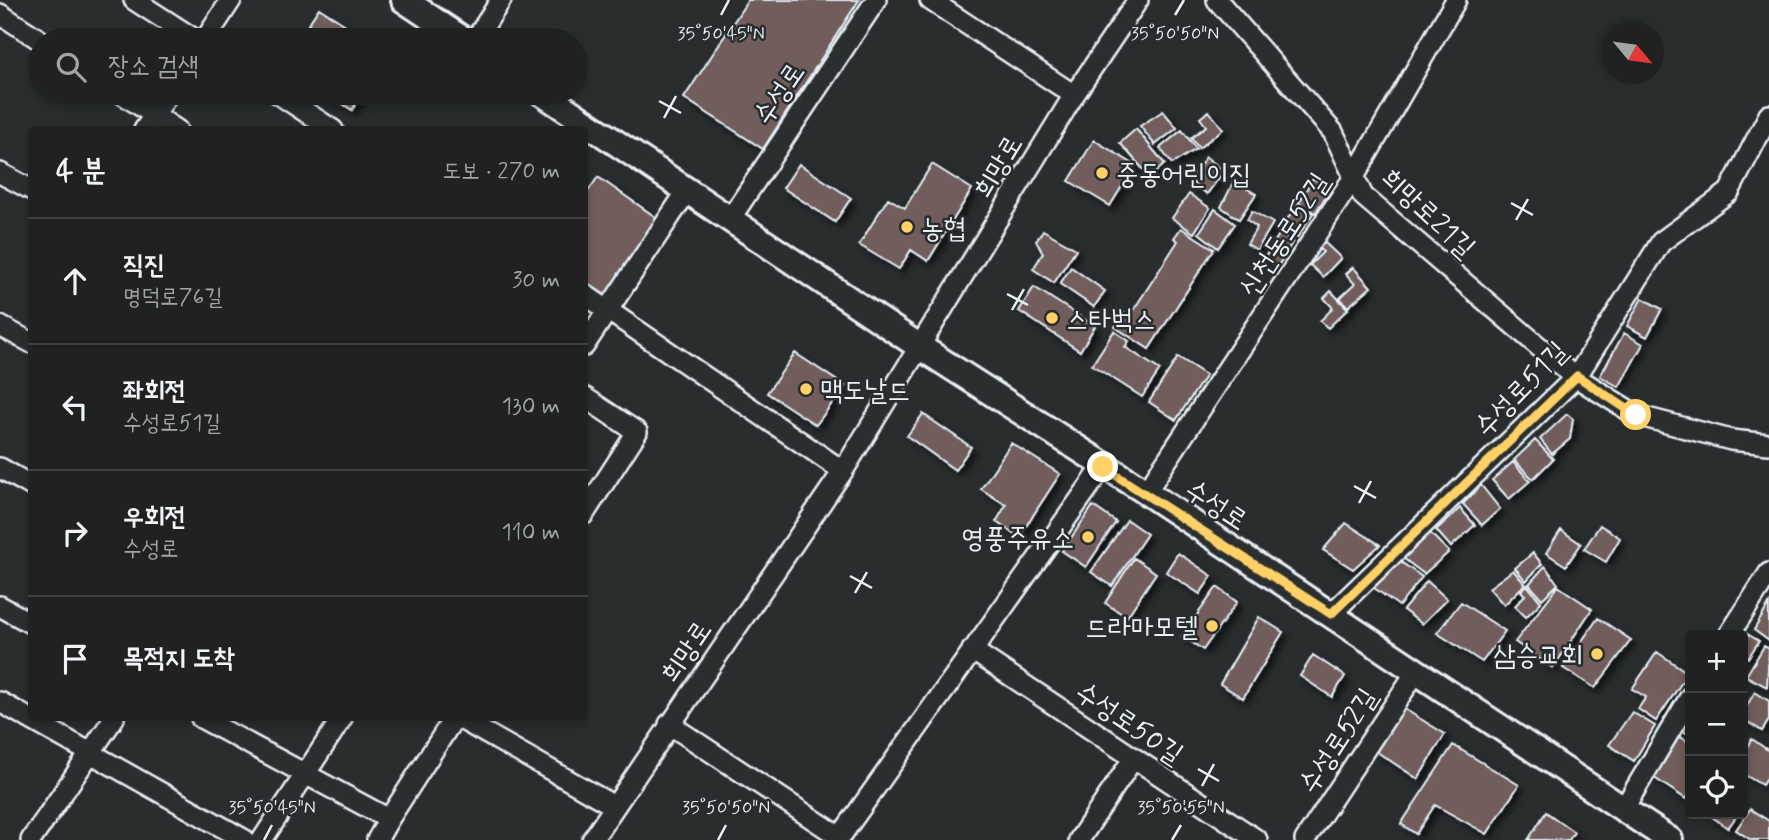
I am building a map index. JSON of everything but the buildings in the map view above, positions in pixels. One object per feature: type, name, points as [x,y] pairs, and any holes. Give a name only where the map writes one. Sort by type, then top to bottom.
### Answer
[{"type":"main road","points":[[404,0],[446,28]]},
{"type":"main road","name":"수성로","points":[[560,105],[920,347],[1103,467],[1146,492],[1670,840]]},
{"type":"street","points":[[134,0],[177,28]]},
{"type":"street","points":[[213,28],[231,0]]},
{"type":"street","points":[[482,28],[500,0]]},
{"type":"street","name":"수성로","points":[[730,219],[876,0]]},
{"type":"street","points":[[930,0],[1074,95]]},
{"type":"street","name":"희망로","points":[[592,840],[843,471],[1074,95],[1138,0]]},
{"type":"street","name":"희망로21길","points":[[1217,0],[1333,132],[1363,196],[1577,376],[1636,415],[1731,440],[1769,444]]},
{"type":"street","name":"신천동로52길","points":[[1146,492],[1354,177],[1456,0]]},
{"type":"street","points":[[0,14],[28,32]]},
{"type":"street","points":[[133,105],[149,122],[161,105]]},
{"type":"street","points":[[294,105],[327,126]]},
{"type":"street","name":"수성로51길","points":[[1331,614],[1577,376],[1661,242],[1729,192],[1769,115]]},
{"type":"street","points":[[0,173],[28,188]]},
{"type":"street","points":[[588,340],[687,191]]},
{"type":"street","points":[[588,297],[843,471]]},
{"type":"street","points":[[0,326],[28,341]]},
{"type":"street","points":[[588,400],[637,432],[588,508]]},
{"type":"street","points":[[839,838],[1103,467]]},
{"type":"street","points":[[0,468],[28,484]]},
{"type":"street","points":[[1732,630],[1769,573]]},
{"type":"street","points":[[0,607],[28,622]]},
{"type":"street","name":"수성로50길","points":[[972,650],[1257,840]]},
{"type":"street","name":"수성로52길","points":[[1305,840],[1416,671]]},
{"type":"street","points":[[0,702],[28,718]]},
{"type":"street","points":[[1623,808],[1685,705]]},
{"type":"street","points":[[34,721],[246,840]]},
{"type":"street","points":[[31,840],[112,721]]},
{"type":"street","points":[[215,721],[234,725],[305,774],[389,819]]},
{"type":"street","points":[[262,840],[340,721]]},
{"type":"street","points":[[377,840],[454,721]]},
{"type":"street","points":[[461,721],[614,806]]},
{"type":"street","name":"희망로","points":[[669,724],[839,838]]},
{"type":"street","points":[[1079,840],[1133,759]]},
{"type":"place","name":"중동어린이집","points":[[1102,173]]},
{"type":"place","name":"농협","points":[[907,227]]},
{"type":"place","name":"스타벅스","points":[[1052,318]]},
{"type":"place","name":"맥도날드","points":[[806,389]]},
{"type":"place","name":"영풍주유소","points":[[1088,537]]},
{"type":"place","name":"드라마모텔","points":[[1212,626]]},
{"type":"place","name":"삼승교회","points":[[1597,654]]},
{"type":"route","points":[[1103,467],[1146,492],[1331,614],[1577,376],[1636,415]]}]
